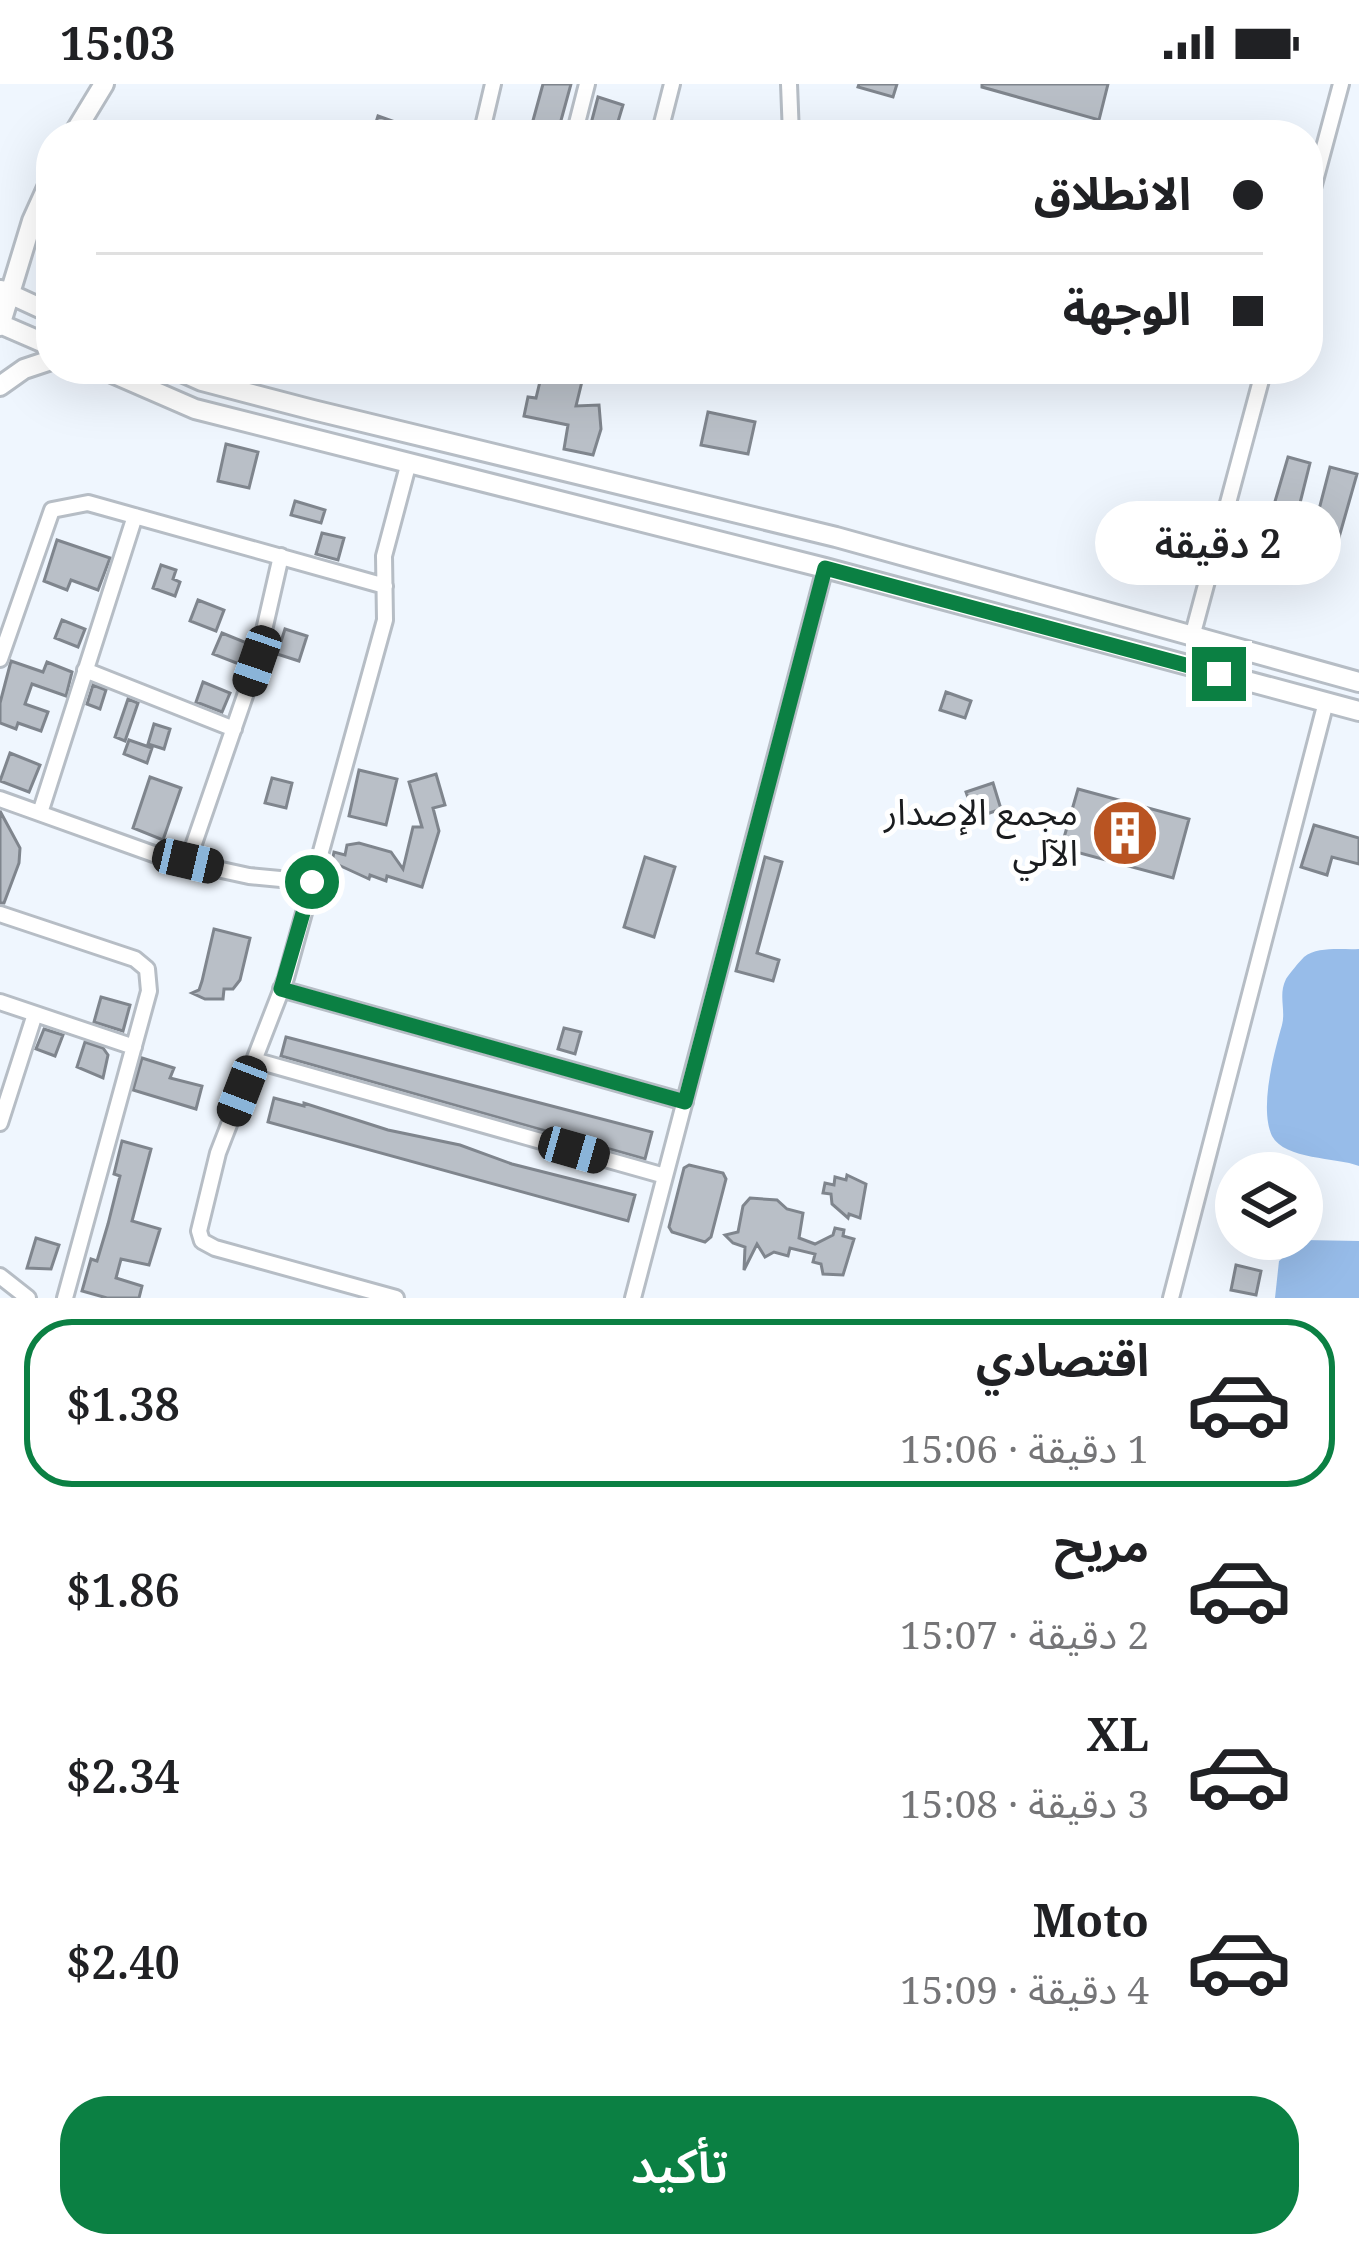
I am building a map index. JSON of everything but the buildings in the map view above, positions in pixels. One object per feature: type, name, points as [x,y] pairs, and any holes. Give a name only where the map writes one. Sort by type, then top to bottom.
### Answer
[{"type":"main road","points":[[82,120],[104,84]]},
{"type":"main road","points":[[36,212],[5,292],[0,325],[36,340]]},
{"type":"main road","points":[[5,292],[36,306]]},
{"type":"main road","points":[[0,386],[36,365]]},
{"type":"main road","points":[[138,384],[195,409],[825,568],[1359,710]]},
{"type":"main road","points":[[214,384],[836,537],[1359,682]]},
{"type":"main road","points":[[306,436],[314,410]]},
{"type":"main road","points":[[825,568],[836,537]]},
{"type":"street","points":[[485,120],[493,84]]},
{"type":"street","points":[[578,120],[587,84]]},
{"type":"street","points":[[663,120],[672,84]]},
{"type":"street","points":[[789,84],[790,120]]},
{"type":"street","points":[[1323,151],[1341,84]]},
{"type":"street","points":[[1192,637],[1260,384]]},
{"type":"street","points":[[396,1298],[363,1294],[215,1248],[202,1240],[199,1231],[218,1153],[281,989],[385,620],[384,556],[409,462]]},
{"type":"street","points":[[0,659],[52,511],[88,502],[385,586]]},
{"type":"street","points":[[40,813],[135,516]]},
{"type":"street","points":[[188,861],[257,661],[280,556]]},
{"type":"street","points":[[633,1298],[825,568]]},
{"type":"street","points":[[86,670],[234,729]]},
{"type":"street","points":[[1171,1298],[1326,702]]},
{"type":"street","points":[[0,799],[162,857],[249,876],[312,882]]},
{"type":"street","points":[[0,914],[135,958],[147,969],[149,991],[65,1298]]},
{"type":"street","points":[[281,989],[685,1102]]},
{"type":"street","points":[[0,1002],[134,1047]]},
{"type":"street","points":[[0,1123],[35,1014]]},
{"type":"street","points":[[254,1060],[665,1176]]},
{"type":"street","points":[[0,1276],[28,1298]]},
{"type":"water","points":[[1359,949],[1359,1166],[1323,1159],[1323,1152],[1288,1150],[1272,1136],[1268,1124],[1269,1080],[1283,1019],[1286,979],[1302,959],[1323,950]]},
{"type":"water","points":[[1323,1240],[1359,1241],[1359,1298],[1275,1298],[1279,1261],[1323,1260]]},
{"type":"place","name":"مجمع الإصدار الآلي","points":[[1125,833]]},
{"type":"route","points":[[312,882],[281,989],[685,1102],[825,568],[1219,674]]}]
